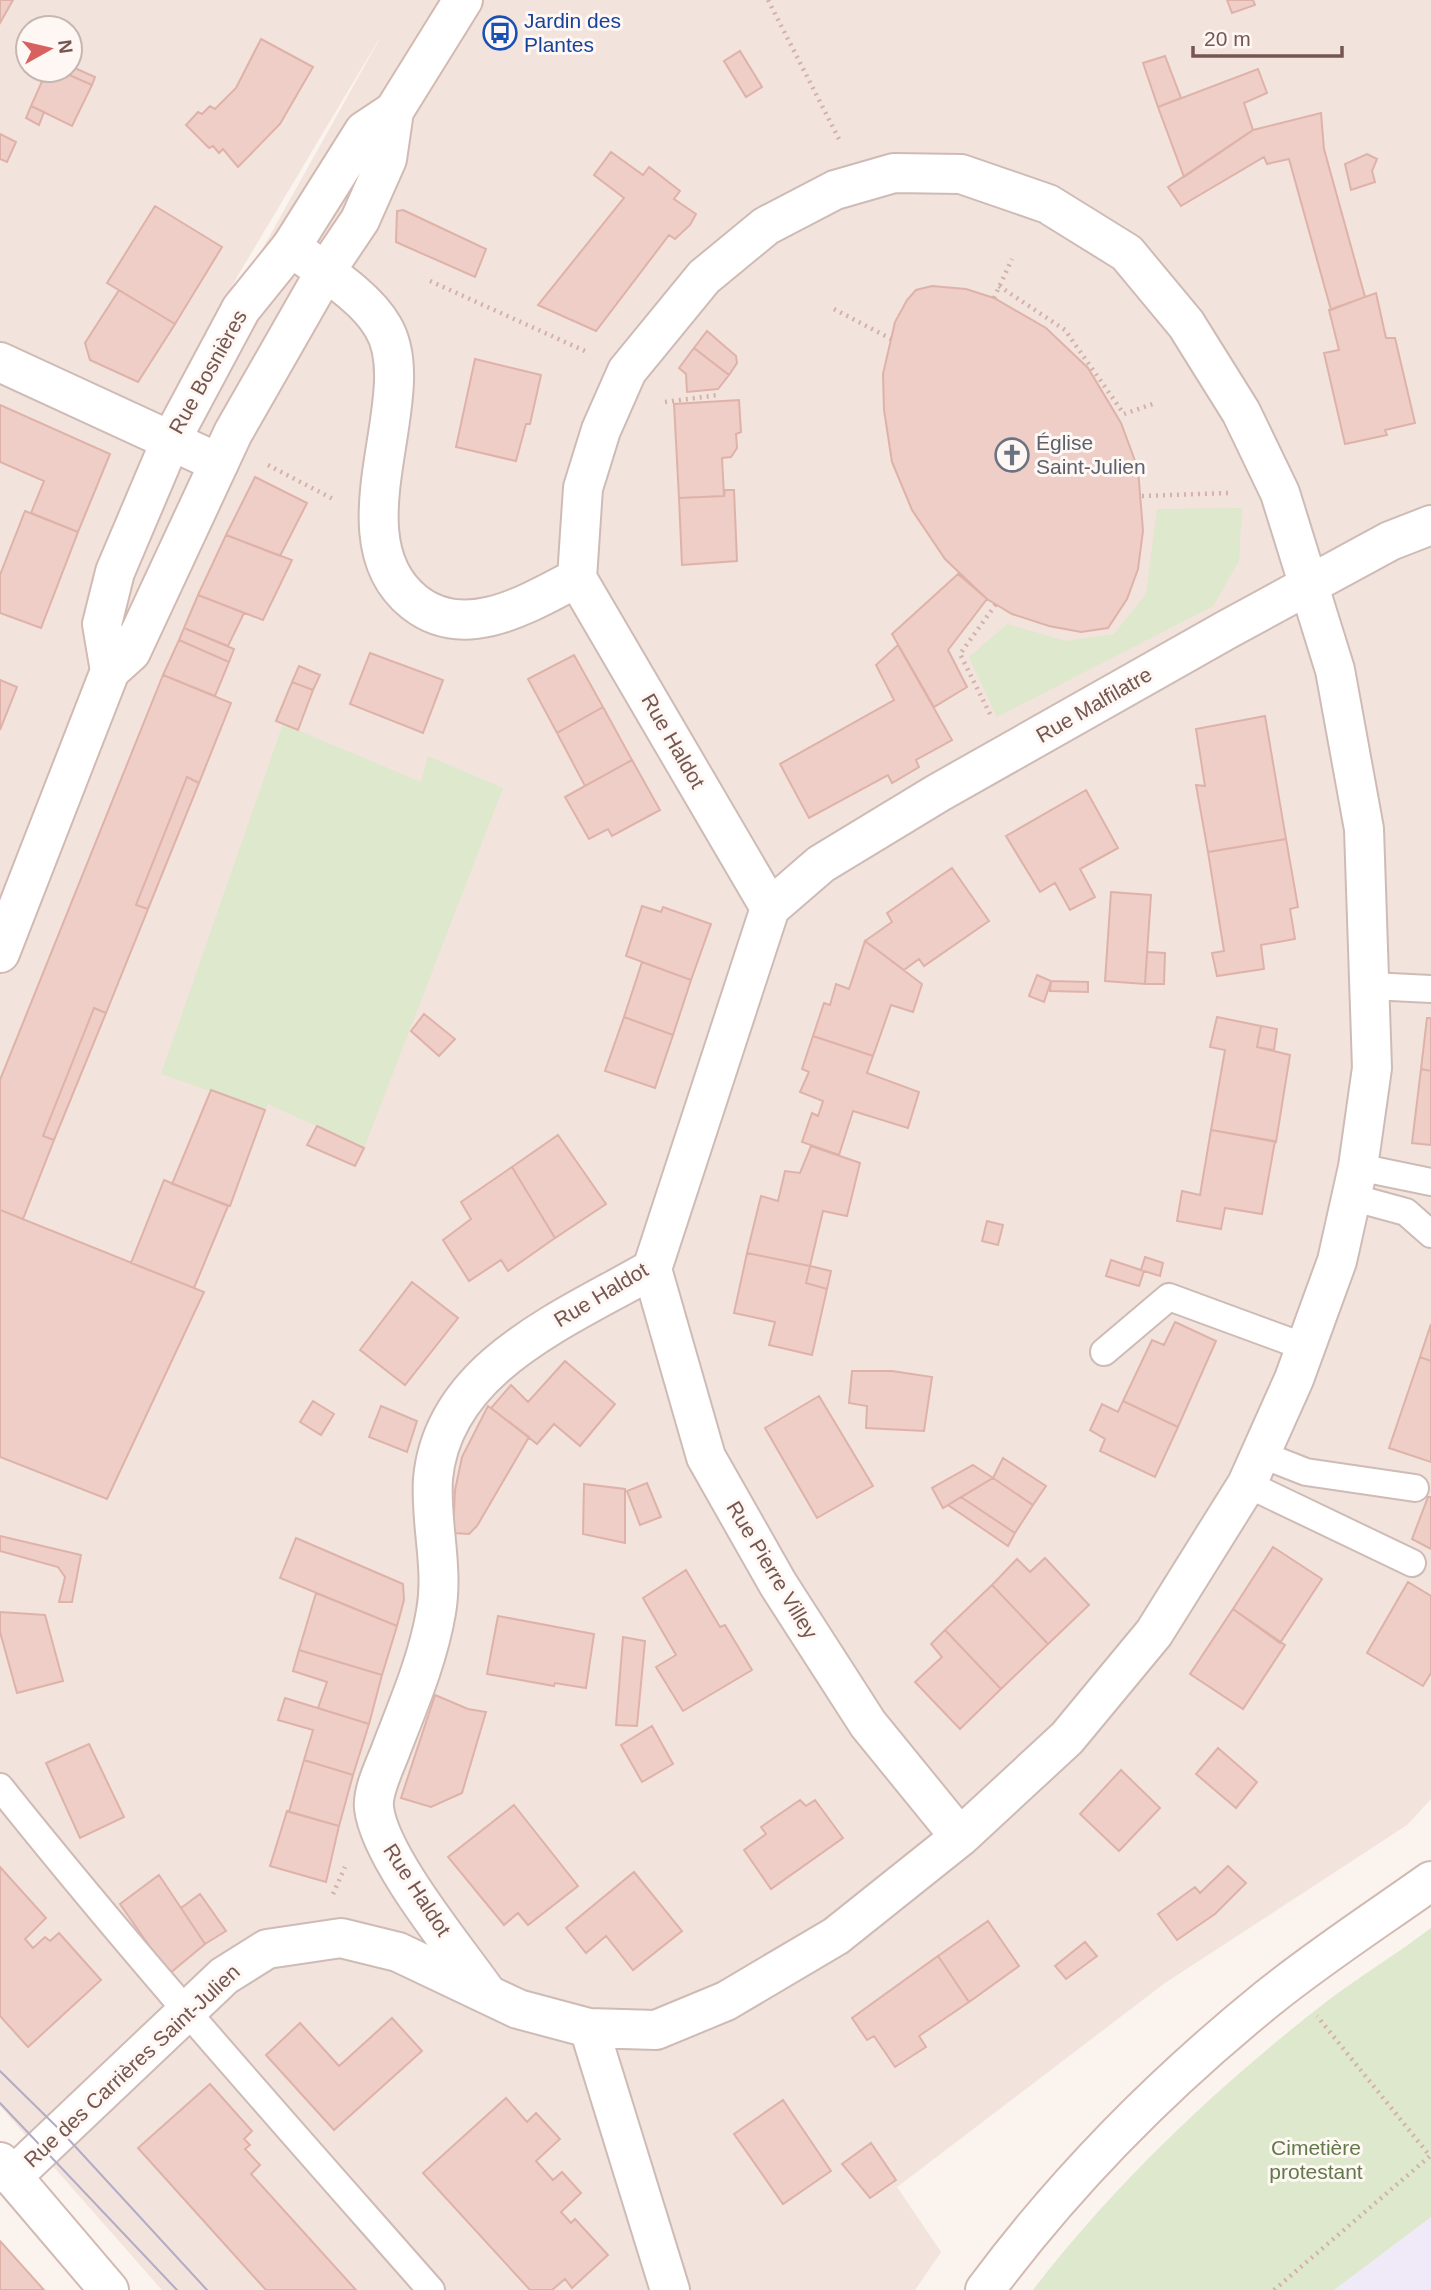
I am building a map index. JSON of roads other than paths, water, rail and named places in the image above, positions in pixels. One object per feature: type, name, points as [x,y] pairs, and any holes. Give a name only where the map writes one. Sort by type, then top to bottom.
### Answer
[{"type":"street","name":"Rue Bosnières","points":[[0,953],[110,671],[131,652],[219,463],[325,272],[360,220],[387,159],[394,111],[463,0]]},
{"type":"street","name":"Rue Bosnières","points":[[110,671],[102,624],[115,572],[171,440],[241,309],[291,247],[364,131],[394,111]]},
{"type":"street","name":"Rue des Carrières Saint-Julien","points":[[6,2169],[246,1960],[267,1949],[341,1938],[398,1952],[518,2009],[589,2028],[656,2030],[726,2001],[835,1936],[960,1837],[1067,1738],[1154,1633],[1253,1469],[1305,1347],[1336,1261],[1355,1182],[1372,1068],[1364,828],[1335,670],[1280,493],[1241,412],[1186,324],[1127,253],[1048,204],[961,174],[894,173],[835,190],[766,226],[704,277],[626,371],[601,430],[583,488],[577,578]]},
{"type":"street","points":[[291,247],[348,289],[384,327],[395,369],[379,516],[384,552],[397,588],[421,607],[452,618],[487,619],[526,605],[577,578]]},
{"type":"street","points":[[0,362],[219,463]]},
{"type":"street","name":"Rue Malfilatre","points":[[770,908],[821,864],[1009,754],[1228,629],[1310,587],[1390,541],[1431,525]]},
{"type":"street","name":"Rue Haldot","points":[[487,1994],[387,1850],[374,1806],[380,1778],[424,1661],[436,1611],[439,1578],[433,1480],[440,1445],[472,1390],[497,1362],[542,1331],[652,1269],[770,908],[577,578]]},
{"type":"street","name":"Rue Pierre Villey","points":[[652,1269],[706,1457],[778,1584],[868,1724],[960,1837]]},
{"type":"street","points":[[985,2290],[1074,2180],[1147,2104],[1268,1998],[1431,1881]]},
{"type":"street","points":[[589,2028],[670,2290]]},
{"type":"street","points":[[6,2169],[109,2290]]},
{"type":"lane","points":[[1371,986],[1431,989]]},
{"type":"lane","points":[[1355,1182],[1431,1182]]},
{"type":"lane","points":[[1355,1182],[1406,1212],[1431,1234]]},
{"type":"lane","points":[[1104,1352],[1170,1297],[1305,1347]]},
{"type":"lane","points":[[1253,1469],[1306,1472],[1415,1488]]},
{"type":"lane","points":[[1253,1469],[1412,1563]]},
{"type":"lane","points":[[0,1787],[93,1904],[431,2290]]},
{"type":"tram line","points":[[0,2071],[61,2131],[207,2290]]},
{"type":"tram line","points":[[0,2103],[177,2290]]},
{"type":"place","name":"Jardin des Plantes","points":[[500,33]]},
{"type":"place","name":"Église Saint-Julien","points":[[1012,455]]},
{"type":"park label","name":"Cimetière protestant","points":[[1316,2160]]}]
